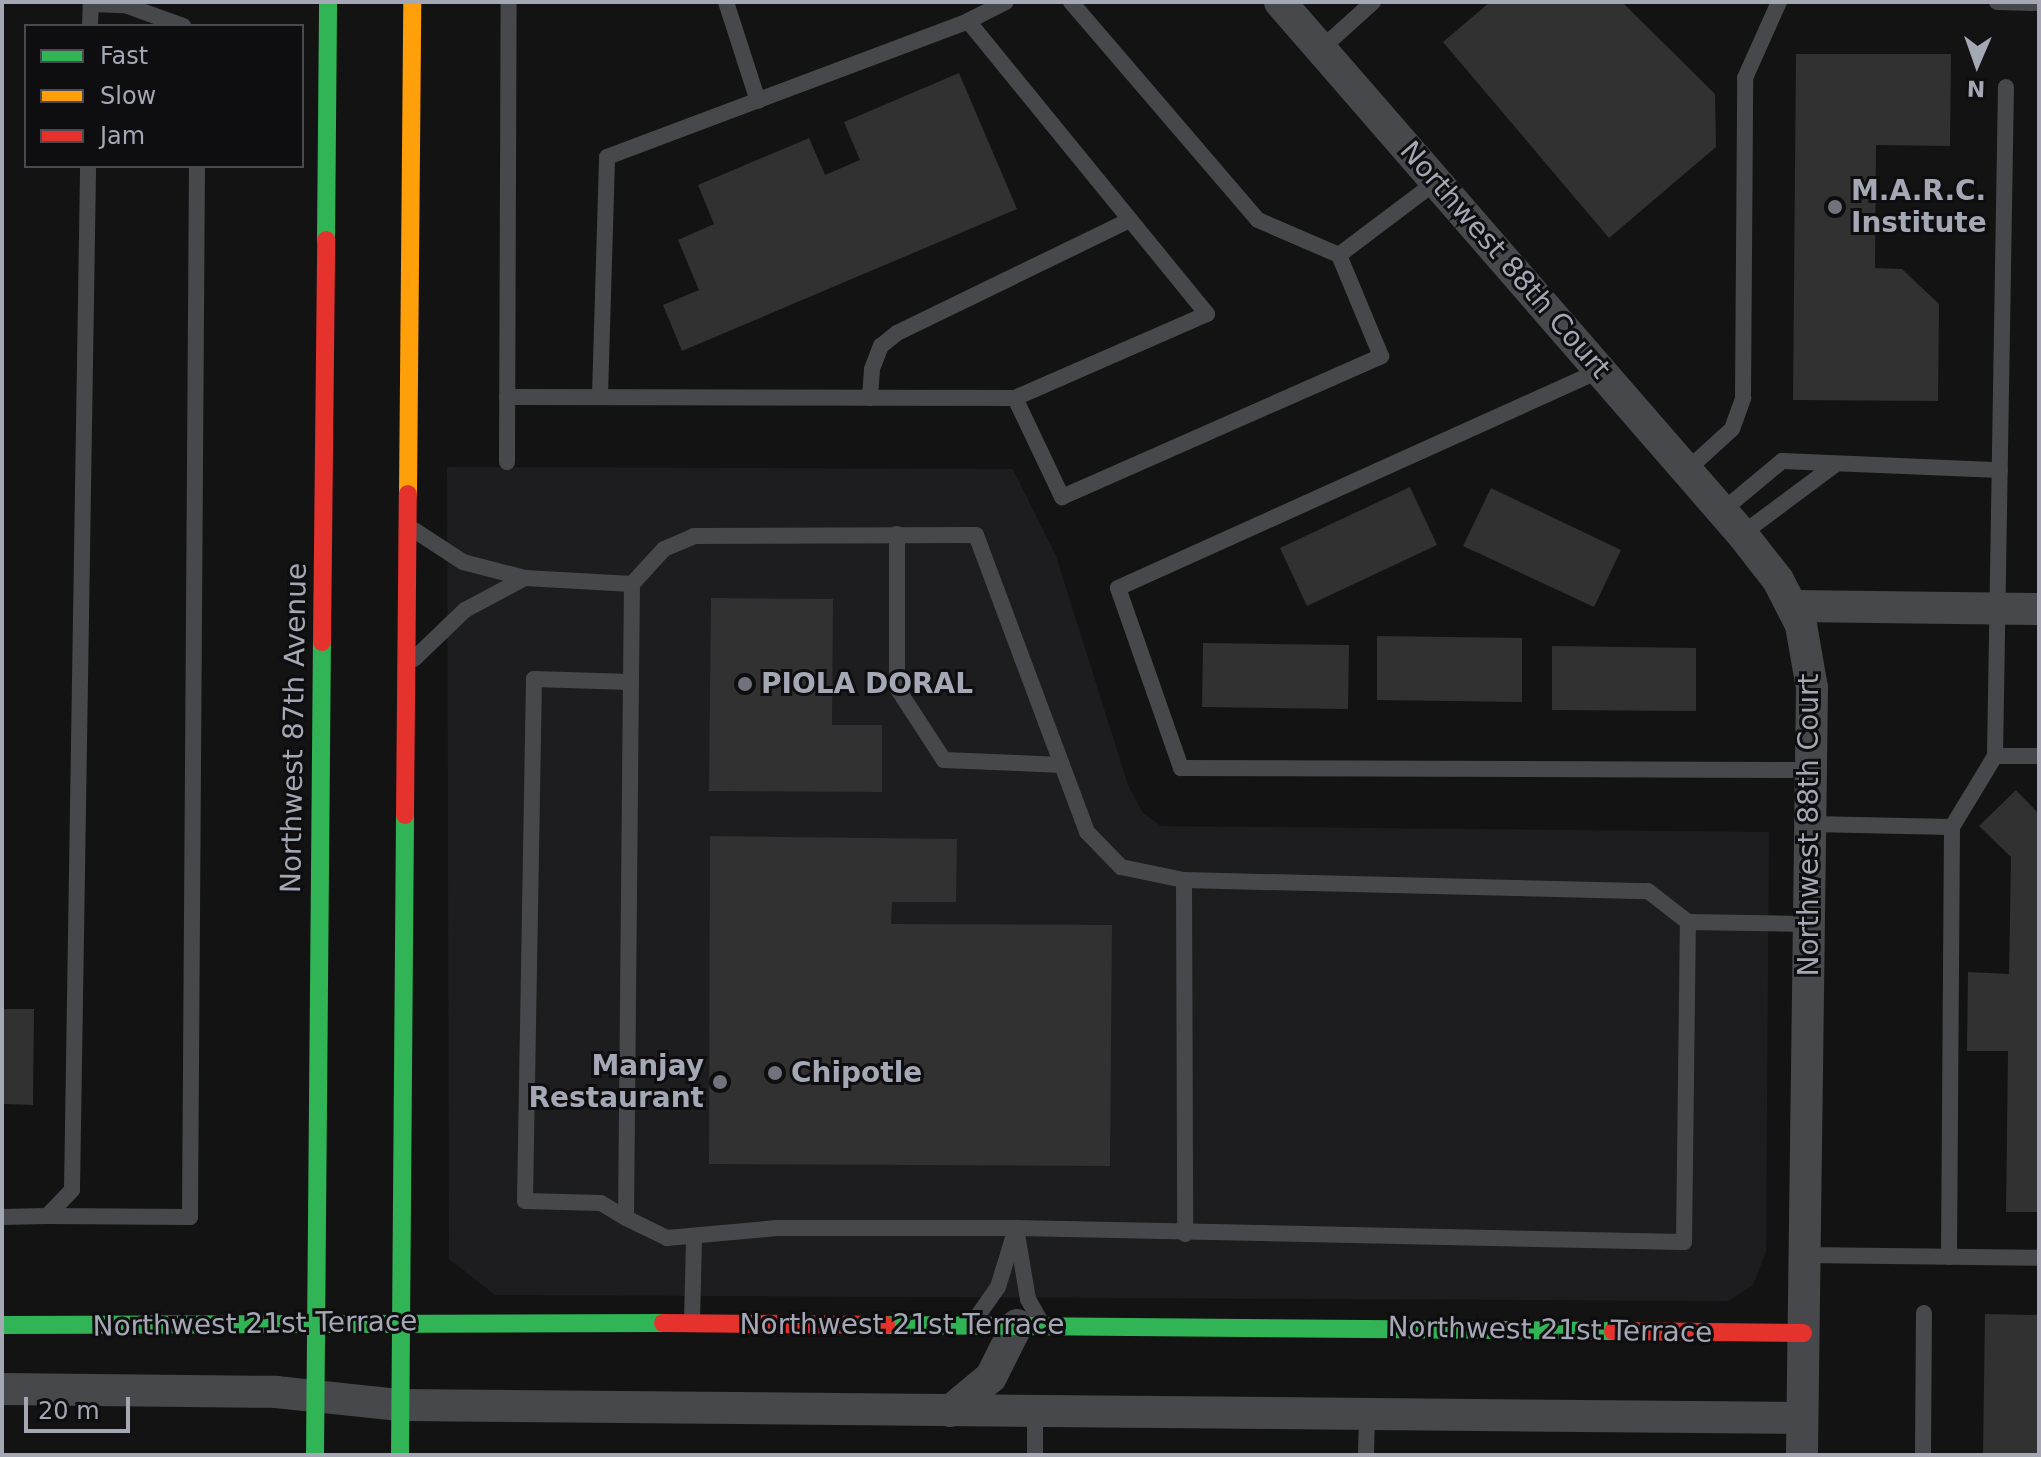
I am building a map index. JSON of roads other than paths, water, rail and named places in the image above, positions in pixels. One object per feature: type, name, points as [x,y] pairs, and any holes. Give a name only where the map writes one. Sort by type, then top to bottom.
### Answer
[{"type":"main road","name":"Northwest 87th Avenue","points":[[315,1455],[328,2]]},
{"type":"main road","points":[[400,1455],[412,2]]},
{"type":"main road","name":"Northwest 21st Terrace","points":[[2,1325],[316,1325],[400,1321],[1803,1333]]},
{"type":"street","name":"Northwest 88th Court","points":[[1280,2],[1732,522],[1793,606],[1810,658],[1802,1455]]},
{"type":"street","points":[[1793,606],[2039,609]]},
{"type":"street","points":[[950,1411],[991,1377],[1030,1325]]},
{"type":"street","points":[[2,1389],[315,1396],[400,1405],[1802,1418]]},
{"type":"lane","points":[[507,462],[509,2]]},
{"type":"lane","points":[[726,2],[758,101]]},
{"type":"lane","points":[[600,396],[607,157],[968,21],[1006,2]]},
{"type":"lane","points":[[1015,398],[1062,497],[1381,356],[1339,255],[1258,220],[1071,2]]},
{"type":"lane","points":[[1321,49],[1373,2]]},
{"type":"lane","points":[[1687,470],[1732,429],[1743,398],[1745,78],[1779,2]]},
{"type":"lane","points":[[1997,2],[2039,3]]},
{"type":"lane","points":[[90,24],[91,3],[125,5],[177,24]]},
{"type":"lane","points":[[507,397],[1015,398],[1207,314],[968,21]]},
{"type":"lane","points":[[1949,1257],[1952,827],[1995,756],[2006,87]]},
{"type":"lane","points":[[47,1216],[72,1190],[88,168]]},
{"type":"lane","points":[[2,1217],[190,1217],[197,168]]},
{"type":"lane","points":[[1339,255],[1436,182]]},
{"type":"lane","points":[[870,398],[872,369],[881,346],[897,333],[1130,220]]},
{"type":"lane","points":[[1601,370],[1118,588],[1181,768],[1811,770]]},
{"type":"lane","points":[[1732,522],[1782,461],[2000,470]]},
{"type":"lane","points":[[1732,522],[1836,464]]},
{"type":"lane","points":[[409,527],[463,562],[525,578],[632,584]]},
{"type":"lane","points":[[897,534],[897,688],[944,760],[1062,765]]},
{"type":"lane","points":[[626,1218],[632,584],[664,549],[694,536],[976,535],[1087,832],[1121,867],[1184,880],[1648,891],[1688,922],[1808,924]]},
{"type":"lane","points":[[407,666],[465,610],[525,578]]},
{"type":"lane","points":[[631,682],[534,679],[525,1201],[601,1203],[667,1238],[694,1239],[777,1228],[1016,1228],[1185,1234],[1684,1242],[1688,922]]},
{"type":"lane","points":[[1995,756],[2039,756]]},
{"type":"lane","points":[[1810,824],[1952,827]]},
{"type":"lane","points":[[1184,880],[1185,1234]]},
{"type":"lane","points":[[971,1325],[998,1287],[1016,1228]]},
{"type":"lane","points":[[1016,1228],[1030,1325]]},
{"type":"lane","points":[[692,1323],[694,1239]]},
{"type":"lane","points":[[1804,1255],[2039,1258]]},
{"type":"lane","points":[[1923,1455],[1924,1313]]},
{"type":"lane","points":[[1035,1411],[1035,1455]]},
{"type":"lane","points":[[1366,1455],[1367,1414]]},
{"type":"place","name":"M.A.R.C. Institute","points":[[1835,207]]},
{"type":"place","name":"PIOLA DORAL","points":[[745,684]]},
{"type":"place","name":"Chipotle","points":[[775,1073]]},
{"type":"place","name":"Manjay Restaurant","points":[[720,1082]]}]
